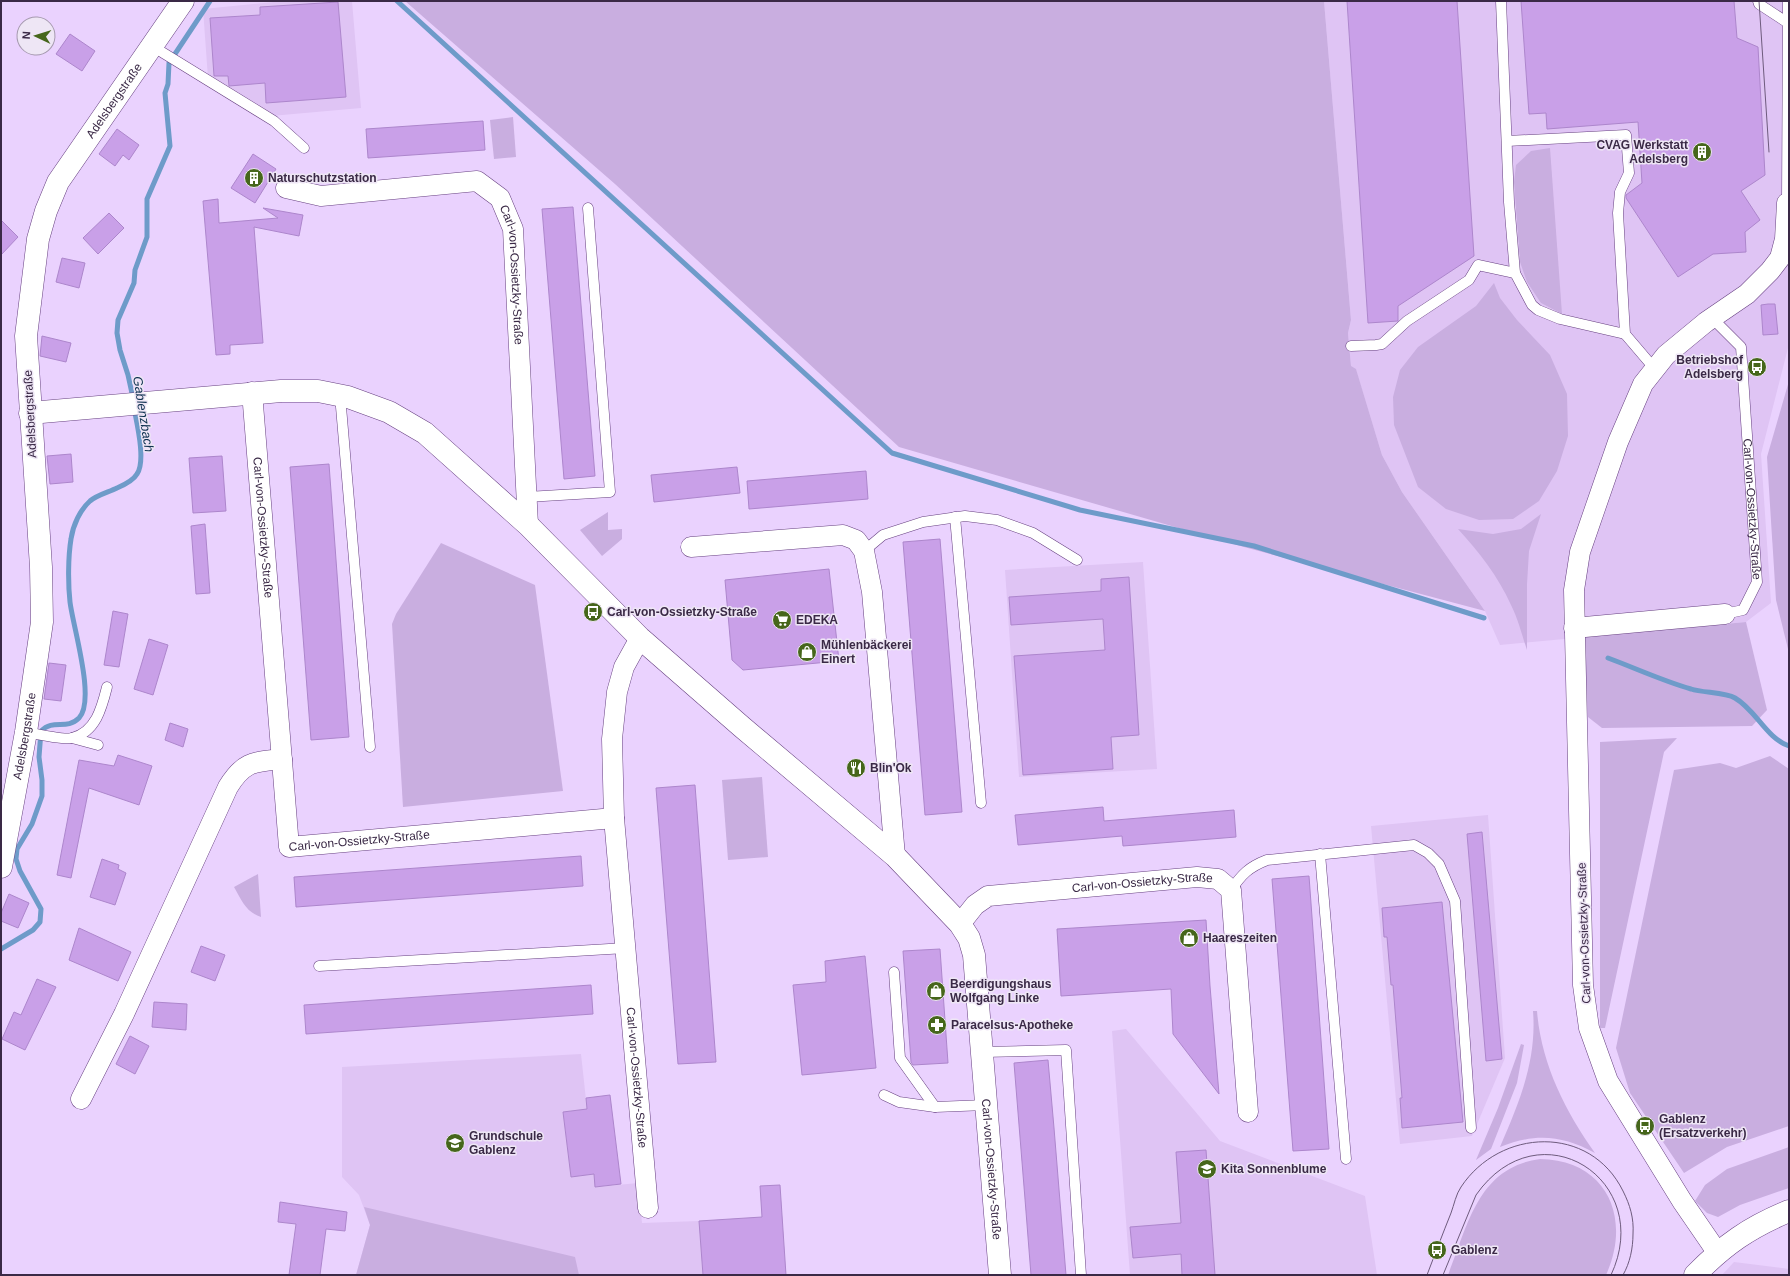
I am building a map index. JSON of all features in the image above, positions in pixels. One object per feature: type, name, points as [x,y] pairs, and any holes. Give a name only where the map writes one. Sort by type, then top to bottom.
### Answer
[{"type":"street","name":"Adelsbergstraße","points":[[1,867],[34,733],[42,622],[41,567],[26,336],[38,239],[46,211],[58,182],[159,50],[183,1]]},
{"type":"street","name":"Carl-von-Ossietzky-Straße","points":[[286,188],[321,196],[477,181],[500,198],[513,229],[528,526]]},
{"type":"street","name":"Carl-von-Ossietzky-Straße","points":[[1717,1252],[1678,1194],[1608,1080],[1590,1028],[1583,985],[1574,590],[1580,552],[1618,442],[1643,384],[1654,368],[1666,355],[1747,294],[1770,271],[1780,258],[1785,239],[1787,203]]},
{"type":"street","name":"Carl-von-Ossietzky-Straße","points":[[30,413],[252,392],[318,391],[340,396],[389,412],[425,433],[528,526],[640,638],[748,732],[895,856],[960,924],[968,938],[974,956],[1000,1275]]},
{"type":"street","name":"Carl-von-Ossietzky-Straße","points":[[252,392],[289,847],[614,818]]},
{"type":"street","points":[[691,547],[843,535],[856,540],[864,551],[872,592],[895,856]]},
{"type":"street","name":"Carl-von-Ossietzky-Straße","points":[[1574,628],[1725,614]]},
{"type":"street","name":"Carl-von-Ossietzky-Straße","points":[[640,638],[624,667],[617,692],[612,738],[614,818],[648,1208]]},
{"type":"street","points":[[81,1099],[130,1000],[234,776],[249,764],[282,759]]},
{"type":"street","name":"Carl-von-Ossietzky-Straße","points":[[960,924],[975,904],[988,896],[1197,877],[1218,879],[1230,890],[1248,1112]]},
{"type":"street","points":[[1695,1275],[1717,1252],[1765,1221],[1789,1211]]},
{"type":"lane","points":[[1500,1],[1509,202],[1515,273],[1530,302],[1538,310],[1560,319],[1625,334],[1654,368]]},
{"type":"lane","points":[[1758,1],[1759,4],[1788,23]]},
{"type":"lane","points":[[1787,203],[1788,1]]},
{"type":"lane","points":[[159,50],[274,121],[304,148]]},
{"type":"lane","points":[[1507,141],[1626,135],[1629,173],[1620,192],[1618,213],[1625,334]]},
{"type":"lane","points":[[527,497],[610,492],[588,208]]},
{"type":"lane","points":[[1351,346],[1376,346],[1382,344],[1407,320],[1469,280],[1478,265],[1515,273]]},
{"type":"lane","name":"Carl-von-Ossietzky-Straße","points":[[1713,319],[1741,347],[1757,582],[1743,610],[1725,614]]},
{"type":"lane","points":[[340,396],[370,747]]},
{"type":"lane","points":[[864,551],[883,535],[923,522],[965,516],[997,520],[1033,533],[1077,560]]},
{"type":"lane","points":[[955,517],[980,803]]},
{"type":"lane","points":[[72,738],[87,731],[94,722],[102,708],[107,687]]},
{"type":"lane","points":[[34,733],[72,738],[98,744]]},
{"type":"lane","points":[[1230,890],[1251,866],[1267,860],[1414,844],[1428,853],[1439,864],[1455,900],[1471,1128]]},
{"type":"lane","points":[[1320,854],[1346,1159]]},
{"type":"lane","points":[[319,966],[626,948]]},
{"type":"lane","points":[[894,972],[900,1058],[936,1107]]},
{"type":"lane","points":[[982,1052],[1066,1050],[1081,1275]]},
{"type":"lane","points":[[884,1095],[899,1102],[936,1107],[986,1105]]},
{"type":"shaded area","points":[[283,1],[352,1],[361,108],[271,116],[208,78],[203,9]]},
{"type":"shaded area","points":[[405,1],[1324,1],[1351,320],[1348,333],[1351,366],[1356,369],[1382,455],[1402,492],[1485,611],[1244,547],[899,447],[615,184]]},
{"type":"shaded area","points":[[1324,1],[1789,1],[1789,344],[1761,454],[1771,603],[1746,622],[1500,645],[1485,611],[1402,492],[1382,455],[1356,370],[1351,367],[1348,333],[1351,320]]},
{"type":"shaded area","points":[[513,117],[516,157],[494,159],[490,120]]},
{"type":"shaded area","points":[[1550,148],[1562,314],[1541,303],[1527,282],[1520,262],[1514,182],[1516,165],[1531,151]]},
{"type":"shaded area","points":[[1494,283],[1500,298],[1517,320],[1550,355],[1567,394],[1568,436],[1557,471],[1539,501],[1513,519],[1479,520],[1446,509],[1418,487],[1394,425],[1393,397],[1400,370],[1418,347],[1476,306]]},
{"type":"shaded area","points":[[1789,381],[1789,653],[1776,600],[1767,457]]},
{"type":"shaded area","points":[[608,512],[608,530],[622,529],[622,539],[602,556],[580,530]]},
{"type":"shaded area","points":[[1541,514],[1529,551],[1527,584],[1527,650],[1516,616],[1506,594],[1481,556],[1458,529],[1493,534],[1521,529]]},
{"type":"shaded area","points":[[441,543],[535,585],[563,791],[403,807],[392,624],[396,614]]},
{"type":"shaded area","points":[[1143,562],[1157,769],[1019,777],[1005,570]]},
{"type":"shaded area","points":[[1746,622],[1767,710],[1752,726],[1602,728],[1588,717],[1583,637]]},
{"type":"shaded area","points":[[1677,738],[1664,752],[1605,1028],[1600,1028],[1600,742]]},
{"type":"shaded area","points":[[1770,756],[1789,769],[1789,1126],[1727,1147],[1684,1173],[1630,1093],[1616,1048],[1674,770],[1720,763],[1736,768]]},
{"type":"shaded area","points":[[762,777],[768,857],[728,860],[722,780]]},
{"type":"shaded area","points":[[1488,815],[1505,1058],[1472,1136],[1400,1144],[1371,826]]},
{"type":"shaded area","points":[[258,874],[261,917],[248,909],[234,887]]},
{"type":"shaded area","points":[[1533,1011],[1537,1011],[1539,1030],[1549,1068],[1556,1086],[1574,1120],[1595,1153],[1571,1142],[1548,1138],[1537,1138],[1513,1142],[1500,1147],[1514,1114],[1525,1081],[1532,1047],[1534,1029]]},
{"type":"shaded area","name":"Kita Sonnenblume","points":[[1126,1029],[1220,1141],[1365,1196],[1377,1275],[1130,1275],[1112,1031]]},
{"type":"shaded area","points":[[1521,1044],[1524,1045],[1517,1083],[1491,1149],[1476,1160],[1498,1108]]},
{"type":"shaded area","name":"Grundschule Gablenz","points":[[581,1054],[587,1109],[563,1112],[571,1177],[594,1174],[596,1187],[638,1183],[642,1223],[699,1221],[764,1249],[760,1186],[780,1185],[786,1275],[356,1275],[370,1225],[359,1195],[342,1177],[342,1067]]},
{"type":"shaded area","points":[[1789,1147],[1789,1188],[1740,1205],[1718,1217],[1707,1213],[1695,1201],[1705,1185],[1727,1169]]},
{"type":"shaded area","points":[[1540,1159],[1563,1162],[1582,1170],[1597,1181],[1608,1196],[1614,1214],[1616,1233],[1613,1254],[1606,1275],[1448,1275],[1470,1218],[1478,1201],[1489,1186],[1502,1173],[1519,1164]]},
{"type":"shaded area","points":[[364,1207],[575,1257],[579,1275],[356,1275],[370,1225]]},
{"type":"shaded area","points":[[1734,1262],[1789,1269],[1789,1275],[1722,1275]]},
{"type":"building","points":[[1347,1],[1457,1],[1474,256],[1398,306],[1398,321],[1368,323]]},
{"type":"building","name":"CVAG Werkstatt Adelsberg","points":[[1521,1],[1734,1],[1737,38],[1758,47],[1765,175],[1741,191],[1760,220],[1745,232],[1746,252],[1713,254],[1678,277],[1626,198],[1626,195],[1642,183],[1638,122],[1547,129],[1546,113],[1529,114]]},
{"type":"building","points":[[338,2],[346,97],[266,103],[265,83],[229,86],[228,76],[214,76],[210,18],[260,15],[260,7]]},
{"type":"building","points":[[70,34],[95,51],[82,71],[56,54]]},
{"type":"building","points":[[483,121],[485,150],[368,158],[366,129]]},
{"type":"building","points":[[117,129],[139,145],[129,160],[123,155],[115,166],[99,154]]},
{"type":"building","name":"Naturschutzstation","points":[[253,154],[276,169],[255,203],[231,188]]},
{"type":"building","points":[[218,199],[219,223],[278,218],[263,208],[303,215],[299,236],[254,227],[263,343],[230,345],[230,354],[216,355],[203,201]]},
{"type":"building","points":[[573,207],[595,476],[564,479],[542,209]]},
{"type":"building","points":[[109,213],[124,228],[98,254],[83,238]]},
{"type":"building","points":[[1,220],[18,237],[1,255]]},
{"type":"building","points":[[62,258],[85,263],[79,288],[56,282]]},
{"type":"building","points":[[1775,304],[1778,334],[1763,335],[1761,305]]},
{"type":"building","points":[[42,336],[71,343],[66,362],[40,356]]},
{"type":"building","points":[[71,454],[73,482],[50,484],[47,456]]},
{"type":"building","points":[[222,456],[226,511],[193,513],[189,458]]},
{"type":"building","points":[[329,464],[349,737],[311,740],[290,467]]},
{"type":"building","points":[[737,467],[740,493],[654,502],[651,475]]},
{"type":"building","points":[[866,471],[868,499],[749,509],[747,481]]},
{"type":"building","points":[[205,524],[210,593],[196,594],[191,526]]},
{"type":"building","points":[[940,539],[962,812],[925,815],[903,542]]},
{"type":"building","name":"EDEKA","points":[[829,569],[839,661],[743,670],[732,660],[725,580]]},
{"type":"building","points":[[1129,577],[1139,735],[1111,737],[1113,769],[1023,775],[1014,656],[1105,650],[1103,619],[1011,625],[1009,597],[1101,591],[1101,579]]},
{"type":"building","points":[[113,611],[128,614],[119,667],[104,665]]},
{"type":"building","points":[[149,639],[168,645],[153,695],[134,689]]},
{"type":"building","points":[[49,663],[66,665],[61,701],[44,699]]},
{"type":"building","points":[[170,723],[188,729],[183,747],[165,740]]},
{"type":"building","points":[[118,755],[152,766],[139,805],[89,788],[71,878],[57,875],[79,760],[114,766]]},
{"type":"building","points":[[695,785],[716,1062],[678,1064],[656,788]]},
{"type":"building","points":[[1103,807],[1104,821],[1234,810],[1236,837],[1123,846],[1122,836],[1018,845],[1015,815]]},
{"type":"building","points":[[1482,832],[1502,1059],[1486,1061],[1467,834]]},
{"type":"building","points":[[581,856],[583,886],[296,907],[294,877]]},
{"type":"building","points":[[102,859],[119,865],[118,869],[126,873],[115,905],[90,897]]},
{"type":"building","points":[[1309,876],[1329,1149],[1293,1151],[1272,879]]},
{"type":"building","points":[[9,894],[29,903],[18,928],[1,921],[1,913]]},
{"type":"building","points":[[1442,902],[1463,1122],[1402,1128],[1400,1098],[1402,1098],[1393,985],[1391,985],[1387,937],[1384,937],[1382,908]]},
{"type":"building","points":[[1206,920],[1219,1094],[1173,1034],[1171,989],[1061,996],[1057,929]]},
{"type":"building","points":[[79,928],[131,952],[118,981],[69,960]]},
{"type":"building","points":[[201,946],[225,955],[215,981],[191,972]]},
{"type":"building","points":[[940,949],[948,1063],[913,1065],[911,1062],[903,951]]},
{"type":"building","points":[[865,956],[876,1068],[802,1075],[793,985],[826,982],[825,961]]},
{"type":"building","points":[[37,979],[56,987],[25,1050],[2,1039],[14,1012],[21,1015]]},
{"type":"building","points":[[591,985],[593,1014],[306,1034],[304,1005]]},
{"type":"building","points":[[154,1002],[187,1004],[186,1030],[152,1027]]},
{"type":"building","points":[[130,1036],[149,1046],[135,1074],[116,1064]]},
{"type":"building","points":[[1048,1060],[1066,1275],[1031,1275],[1014,1063]]},
{"type":"building","points":[[610,1095],[621,1184],[595,1187],[594,1174],[571,1177],[563,1112],[587,1109],[586,1098]]},
{"type":"building","points":[[1206,1150],[1215,1275],[1182,1275],[1181,1254],[1133,1258],[1130,1227],[1181,1223],[1176,1152]]},
{"type":"building","points":[[780,1185],[786,1275],[703,1275],[699,1221],[762,1217],[760,1186]]},
{"type":"building","points":[[280,1202],[347,1212],[345,1231],[326,1229],[320,1275],[289,1275],[296,1224],[278,1222]]},
{"type":"waterway","name":"Gablenzbach","points":[[133,398],[120,350],[117,333],[118,320],[134,283],[135,270],[147,237],[147,199],[170,146],[165,93],[168,84],[169,63],[210,1]]},
{"type":"waterway","points":[[397,1],[892,453],[1080,510],[1254,546],[1484,618]]},
{"type":"waterway","name":"Gablenzbach","points":[[1,949],[33,930],[40,922],[41,909],[20,871],[16,859],[17,849],[32,824],[42,796],[42,780],[39,757],[41,731],[51,725],[69,724],[74,722],[79,718],[84,709],[85,696],[82,663],[69,595],[69,562],[73,528],[83,509],[90,501],[125,484],[133,479],[137,474],[140,468],[141,452],[134,408]]},
{"type":"waterway","points":[[1608,658],[1681,686],[1731,696],[1749,709],[1774,737],[1789,746]]},
{"type":"tram line","points":[[1759,1],[1769,152]]},
{"type":"tram line","points":[[1427,1275],[1458,1193],[1461,1187],[1478,1167],[1498,1153],[1521,1145],[1544,1142],[1568,1145],[1589,1154],[1608,1169],[1623,1191],[1628,1201],[1633,1222],[1631,1255],[1628,1266],[1623,1275]]},
{"type":"tram line","points":[[1443,1275],[1476,1195],[1502,1169],[1530,1156],[1558,1156],[1584,1166],[1605,1184],[1618,1210],[1621,1241],[1611,1275]]},
{"type":"place","name":"CVAG Werkstatt Adelsberg","points":[[1702,152]]},
{"type":"place","name":"Naturschutzstation","points":[[254,178]]},
{"type":"place","name":"Betriebshof Adelsberg","points":[[1757,367]]},
{"type":"place","name":"Carl-von-Ossietzky-Straße","points":[[593,612]]},
{"type":"place","name":"EDEKA","points":[[782,620]]},
{"type":"place","name":"Mühlenbäckerei Einert","points":[[807,652]]},
{"type":"place","name":"Blin'Ok","points":[[856,768]]},
{"type":"place","name":"Haareszeiten","points":[[1189,938]]},
{"type":"place","name":"Beerdigungshaus Wolfgang Linke","points":[[936,991]]},
{"type":"place","name":"Paracelsus-Apotheke","points":[[937,1025]]},
{"type":"place","name":"Gablenz (Ersatzverkehr)","points":[[1645,1126]]},
{"type":"place","name":"Grundschule Gablenz","points":[[455,1143]]},
{"type":"place","name":"Kita Sonnenblume","points":[[1207,1169]]},
{"type":"place","name":"Gablenz","points":[[1437,1250]]}]
